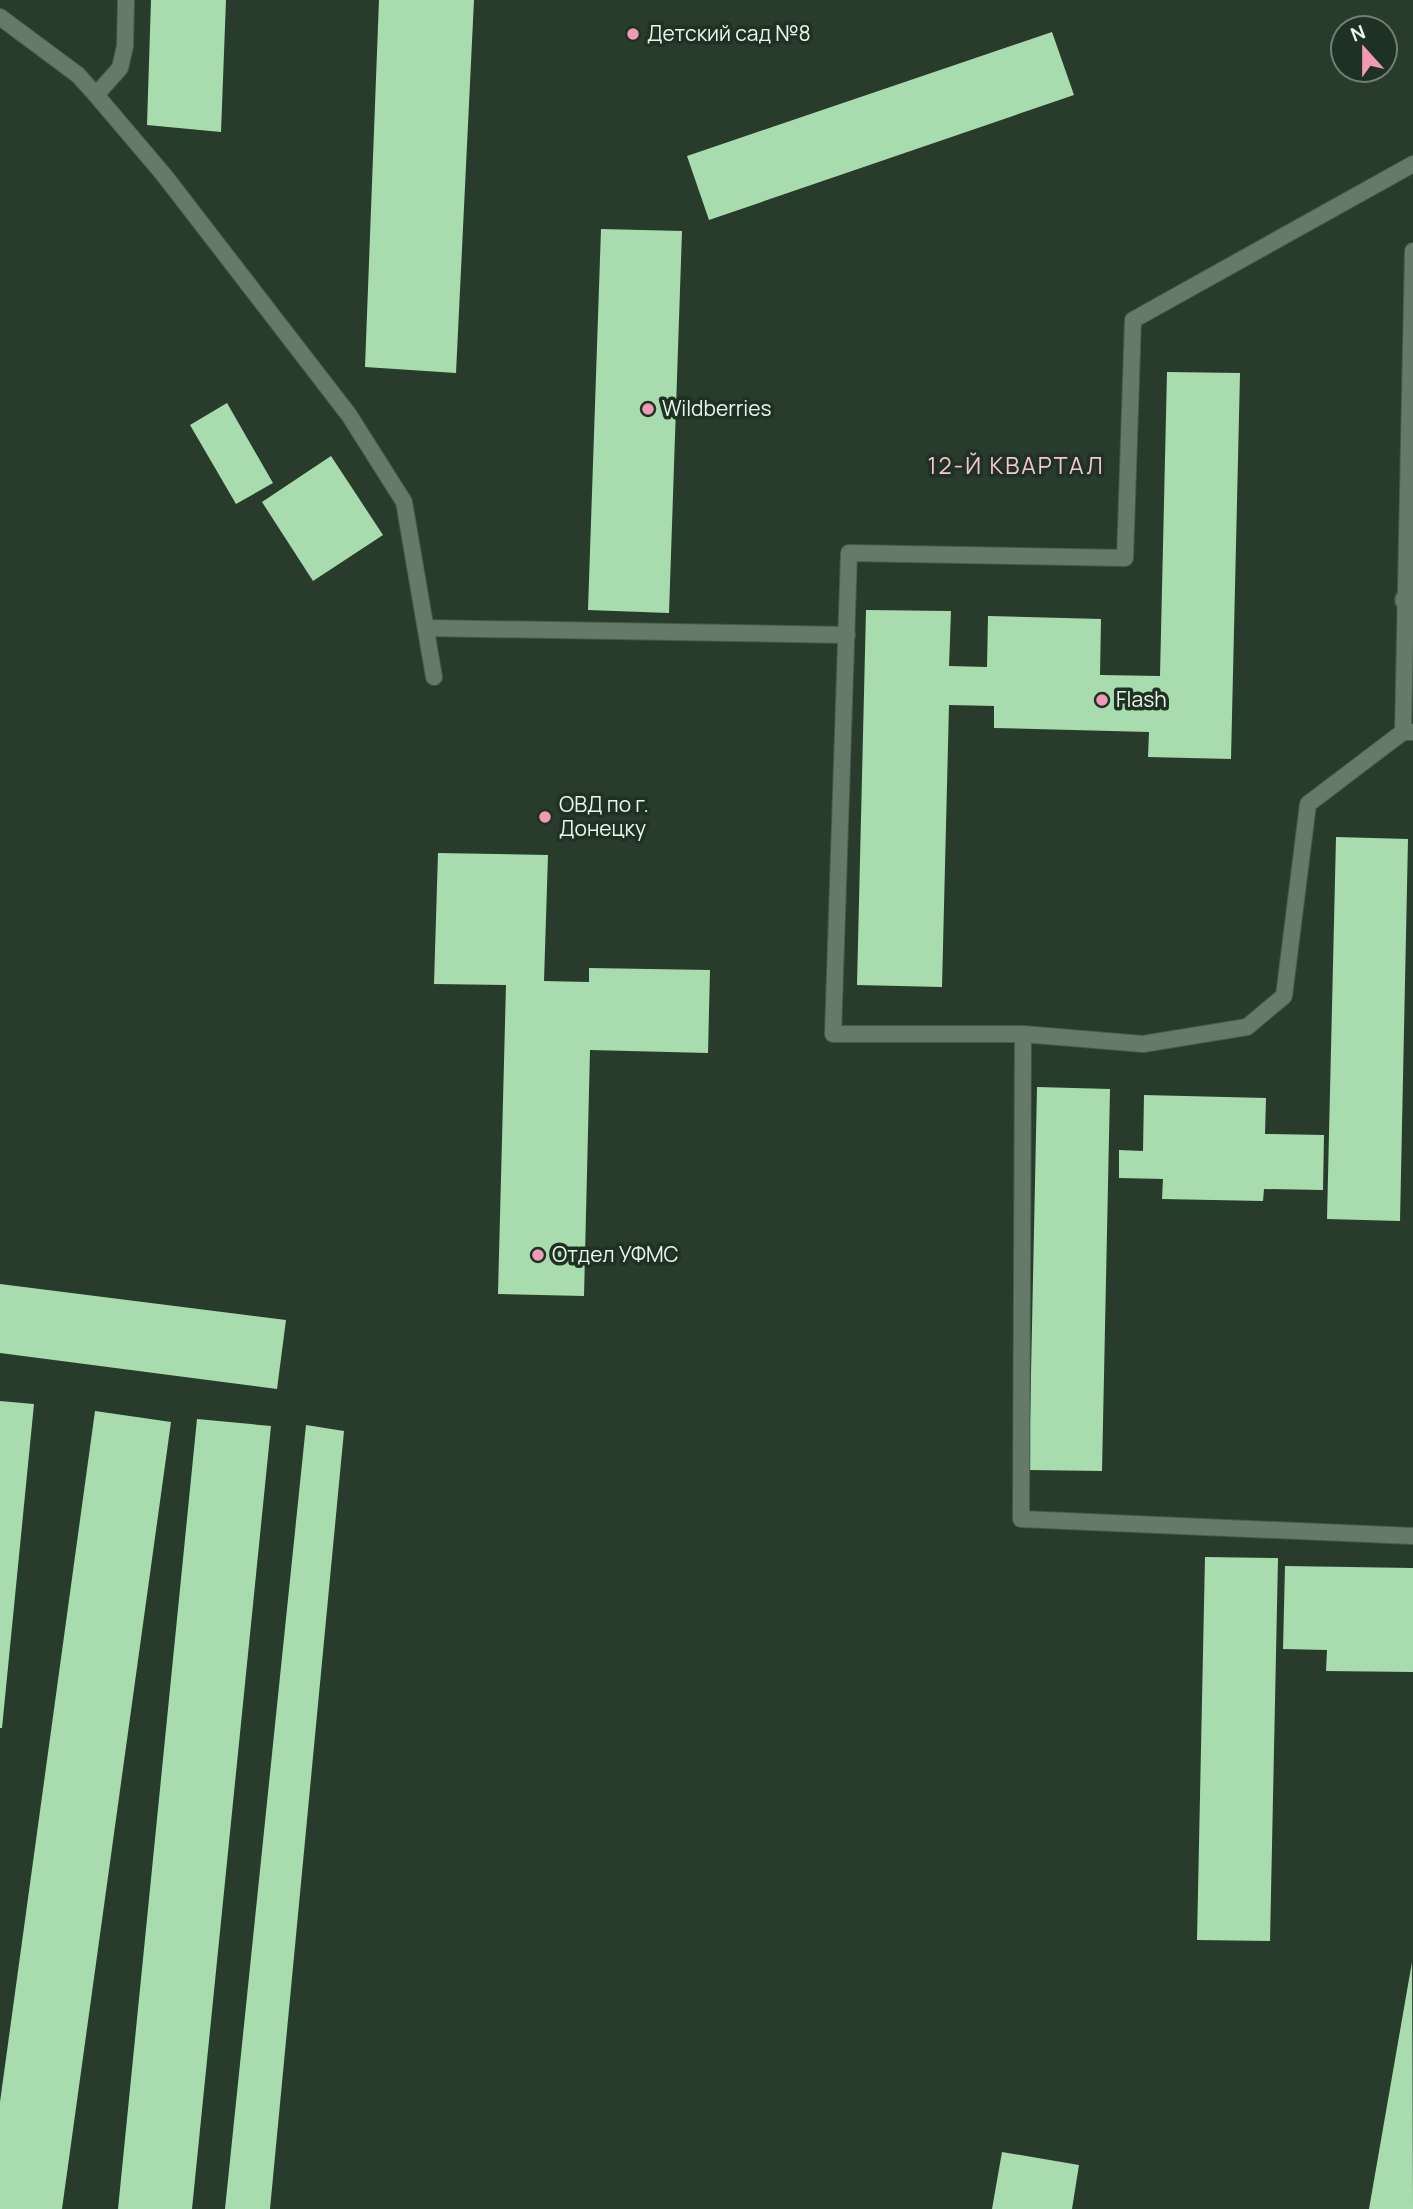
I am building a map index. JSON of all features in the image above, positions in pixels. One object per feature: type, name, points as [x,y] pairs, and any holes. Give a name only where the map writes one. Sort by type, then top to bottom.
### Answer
[{"type":"lane","points":[[96,95],[120,68],[125,46],[126,0]]},
{"type":"lane","points":[[0,17],[78,75],[96,95],[164,175],[349,415],[404,502],[434,677]]},
{"type":"lane","points":[[1413,164],[1133,320],[1125,558],[849,553],[833,1034],[1023,1034],[1143,1044],[1247,1027],[1284,996],[1308,804],[1408,732],[1413,250]]},
{"type":"lane","points":[[426,628],[847,635]]},
{"type":"lane","points":[[1023,1034],[1021,1519],[1413,1536]]},
{"type":"building","points":[[151,0],[226,0],[221,132],[147,125]]},
{"type":"building","points":[[379,0],[474,0],[456,373],[365,367]]},
{"type":"building","points":[[1052,32],[1074,95],[709,220],[687,156]]},
{"type":"building","points":[[601,229],[682,231],[669,613],[588,610]]},
{"type":"building","points":[[1167,372],[1240,373],[1231,759],[1148,757],[1149,732],[994,728],[994,706],[949,705],[942,987],[857,985],[866,610],[951,611],[949,666],[987,667],[988,616],[1101,619],[1100,675],[1160,676]]},
{"type":"building","points":[[227,403],[273,483],[236,504],[190,425]]},
{"type":"building","points":[[331,456],[383,535],[313,581],[262,502]]},
{"type":"building","points":[[1336,837],[1408,839],[1400,1221],[1327,1219]]},
{"type":"building","points":[[438,853],[548,855],[544,981],[589,982],[589,968],[710,970],[708,1053],[590,1050],[584,1296],[498,1294],[506,985],[434,984]]},
{"type":"building","points":[[1037,1087],[1110,1089],[1102,1471],[1029,1470]]},
{"type":"building","points":[[1144,1095],[1266,1098],[1265,1134],[1324,1135],[1323,1190],[1264,1189],[1263,1201],[1162,1199],[1163,1179],[1119,1178],[1119,1150],[1143,1151]]},
{"type":"building","points":[[0,1284],[286,1320],[277,1389],[0,1353]]},
{"type":"building","points":[[0,1401],[34,1404],[2,1728],[0,1728]]},
{"type":"building","points":[[95,1411],[171,1422],[62,2209],[0,2209],[0,2102]]},
{"type":"building","points":[[197,1419],[271,1426],[192,2209],[118,2209]]},
{"type":"building","points":[[306,1425],[344,1431],[270,2209],[225,2209]]},
{"type":"building","points":[[1205,1557],[1278,1558],[1270,1941],[1197,1940]]},
{"type":"building","points":[[1285,1566],[1413,1568],[1413,1672],[1326,1671],[1327,1650],[1283,1649]]},
{"type":"building","points":[[1412,1962],[1413,2209],[1369,2209]]},
{"type":"building","points":[[1002,2152],[1079,2165],[1072,2209],[992,2209]]},
{"type":"place","name":"Детский сад №8","points":[[633,34]]},
{"type":"place","name":"Wildberries","points":[[648,409]]},
{"type":"place","name":"Flash","points":[[1102,700]]},
{"type":"place","name":"ОВД по г. Донецку","points":[[545,817]]},
{"type":"place","name":"Отдел УФМС","points":[[538,1255]]},
{"type":"district","name":"12-Й КВАРТАЛ","points":[[1016,466]]}]
